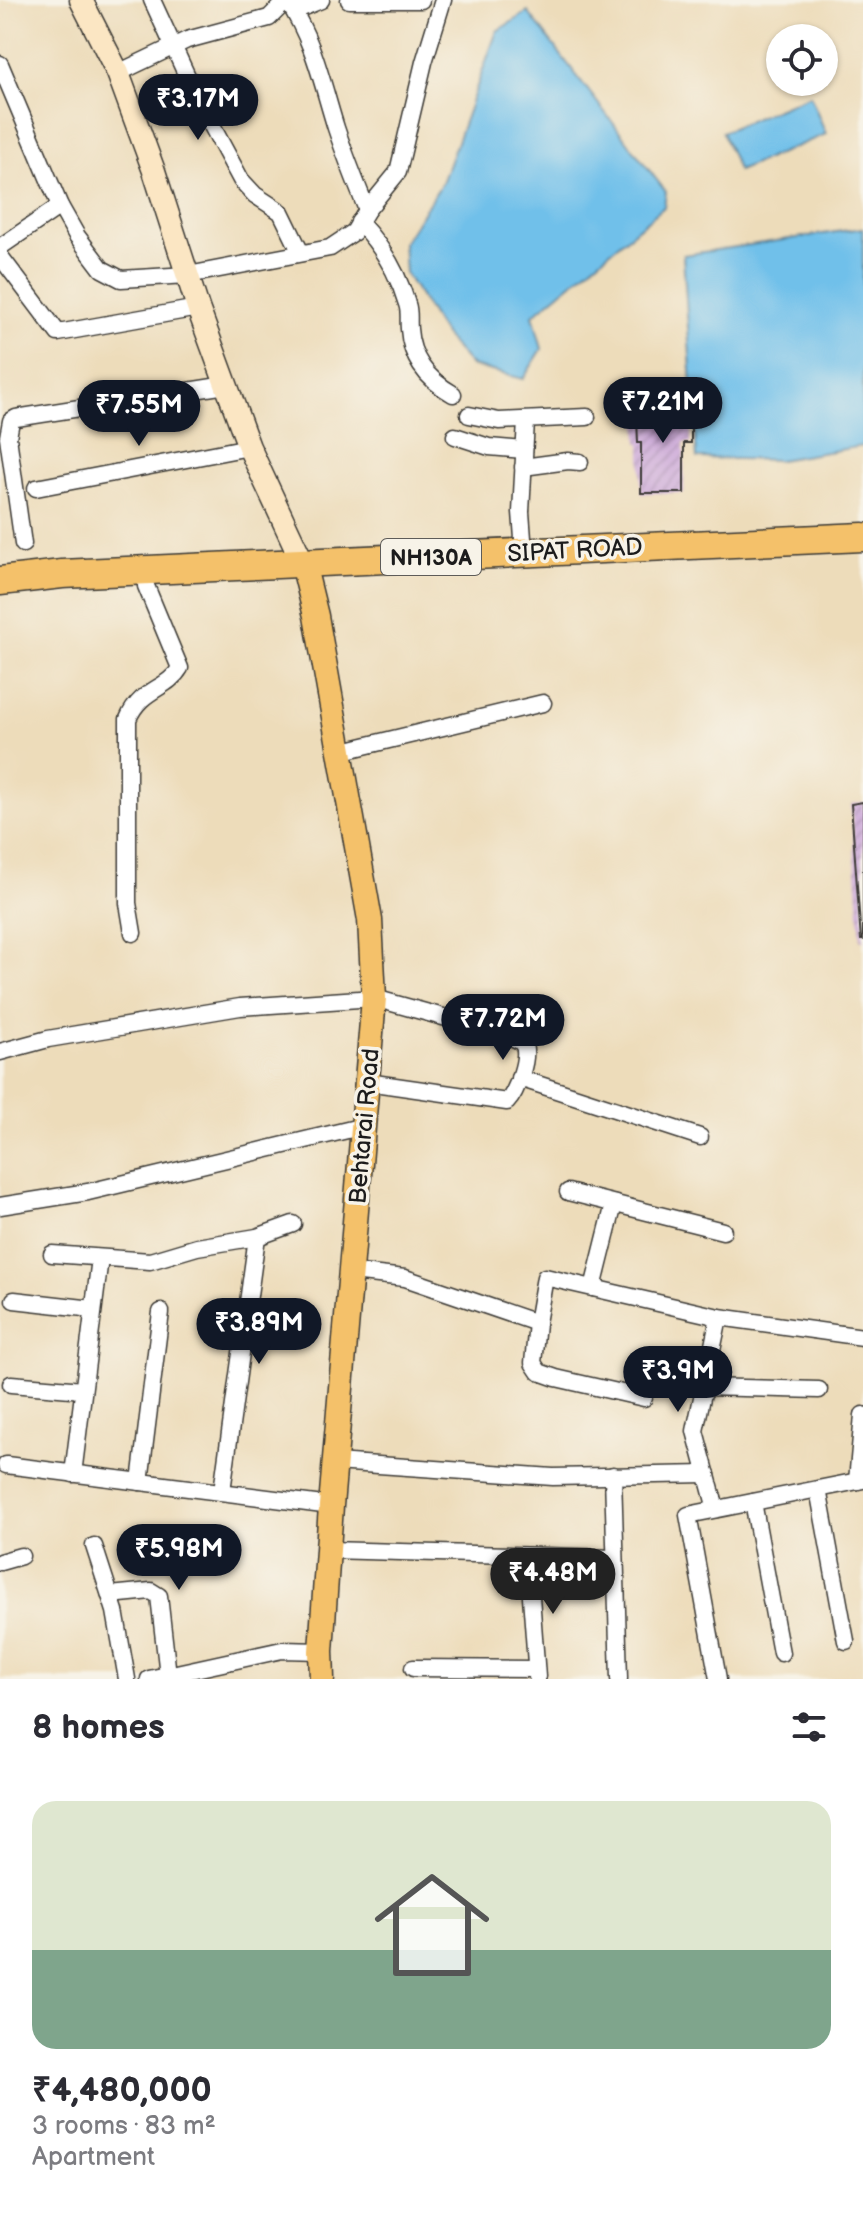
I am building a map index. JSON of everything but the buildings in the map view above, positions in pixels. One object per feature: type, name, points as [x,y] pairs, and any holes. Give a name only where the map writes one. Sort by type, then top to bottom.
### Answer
[{"type":"highway","name":"SIPAT ROAD","points":[[0,597],[524,552],[863,537]]},
{"type":"highway","name":"SIPAT ROAD","points":[[0,581],[62,574],[863,553]]},
{"type":"main road","name":"Behtarai Road","points":[[305,570],[370,920],[374,998],[331,1506],[321,1651],[322,1679]]},
{"type":"street","points":[[81,0],[118,73],[249,447],[305,570]]},
{"type":"street","points":[[152,0],[171,46],[241,180],[255,195],[281,212],[301,253]]},
{"type":"street","points":[[118,73],[171,46],[202,35],[260,22],[289,4],[321,0]]},
{"type":"street","points":[[349,0],[421,0]]},
{"type":"street","points":[[1,71],[60,206],[92,258],[112,276],[132,280],[188,275],[330,248],[354,232],[398,172],[424,62],[443,0]]},
{"type":"street","points":[[289,4],[317,58],[363,216],[384,251],[407,302],[409,331],[423,372],[453,394]]},
{"type":"street","points":[[0,247],[60,206]]},
{"type":"street","points":[[0,256],[58,333],[198,308]]},
{"type":"street","points":[[23,544],[8,437],[11,421],[226,385]]},
{"type":"street","points":[[469,415],[499,421],[587,417]]},
{"type":"street","points":[[524,552],[521,512],[526,421]]},
{"type":"street","points":[[455,436],[524,459],[580,462]]},
{"type":"street","points":[[36,488],[249,447]]},
{"type":"street","points":[[133,933],[128,903],[128,719],[139,700],[174,676],[180,668],[146,586]]},
{"type":"street","points":[[339,752],[543,703]]},
{"type":"street","points":[[0,1052],[48,1039],[240,1007],[374,998],[520,1041],[526,1051],[512,1097],[507,1102],[367,1082]]},
{"type":"street","points":[[519,1078],[700,1137]]},
{"type":"street","points":[[0,1206],[88,1192],[364,1126]]},
{"type":"street","points":[[568,1192],[723,1231]]},
{"type":"street","points":[[593,1288],[614,1204]]},
{"type":"street","points":[[52,1254],[150,1261],[197,1247],[257,1237],[293,1224]]},
{"type":"street","points":[[222,1491],[257,1237]]},
{"type":"street","points":[[73,1474],[100,1258]]},
{"type":"street","points":[[352,1272],[405,1278],[537,1323]]},
{"type":"street","points":[[644,1398],[539,1372],[533,1363],[545,1277],[719,1317],[863,1337]]},
{"type":"street","points":[[14,1300],[93,1309]]},
{"type":"street","points":[[140,1482],[161,1312]]},
{"type":"street","points":[[716,1509],[695,1431],[719,1317]]},
{"type":"street","points":[[11,1384],[83,1390]]},
{"type":"street","points":[[704,1387],[819,1390]]},
{"type":"street","points":[[718,1679],[688,1515],[860,1480],[863,1415]]},
{"type":"street","points":[[335,1462],[553,1477],[707,1474]]},
{"type":"street","points":[[6,1465],[331,1506]]},
{"type":"street","points":[[613,1475],[619,1679]]},
{"type":"street","points":[[818,1489],[846,1641]]},
{"type":"street","points":[[753,1502],[781,1653]]},
{"type":"street","points":[[94,1546],[120,1634],[127,1679]]},
{"type":"street","points":[[328,1550],[614,1558]]},
{"type":"street","points":[[0,1562],[21,1556]]},
{"type":"street","points":[[413,1668],[537,1674],[528,1556]]},
{"type":"street","points":[[110,1595],[151,1591],[159,1596],[168,1675]]},
{"type":"street","points":[[149,1679],[282,1650],[321,1651]]},
{"type":"water","points":[[528,12],[666,192],[664,207],[533,315],[542,349],[523,379],[472,366],[447,339],[405,273],[403,243],[442,183],[497,31]]},
{"type":"water","points":[[810,96],[826,134],[738,171],[722,132]]},
{"type":"water","points":[[863,228],[863,446],[779,460],[697,458],[683,255]]}]
